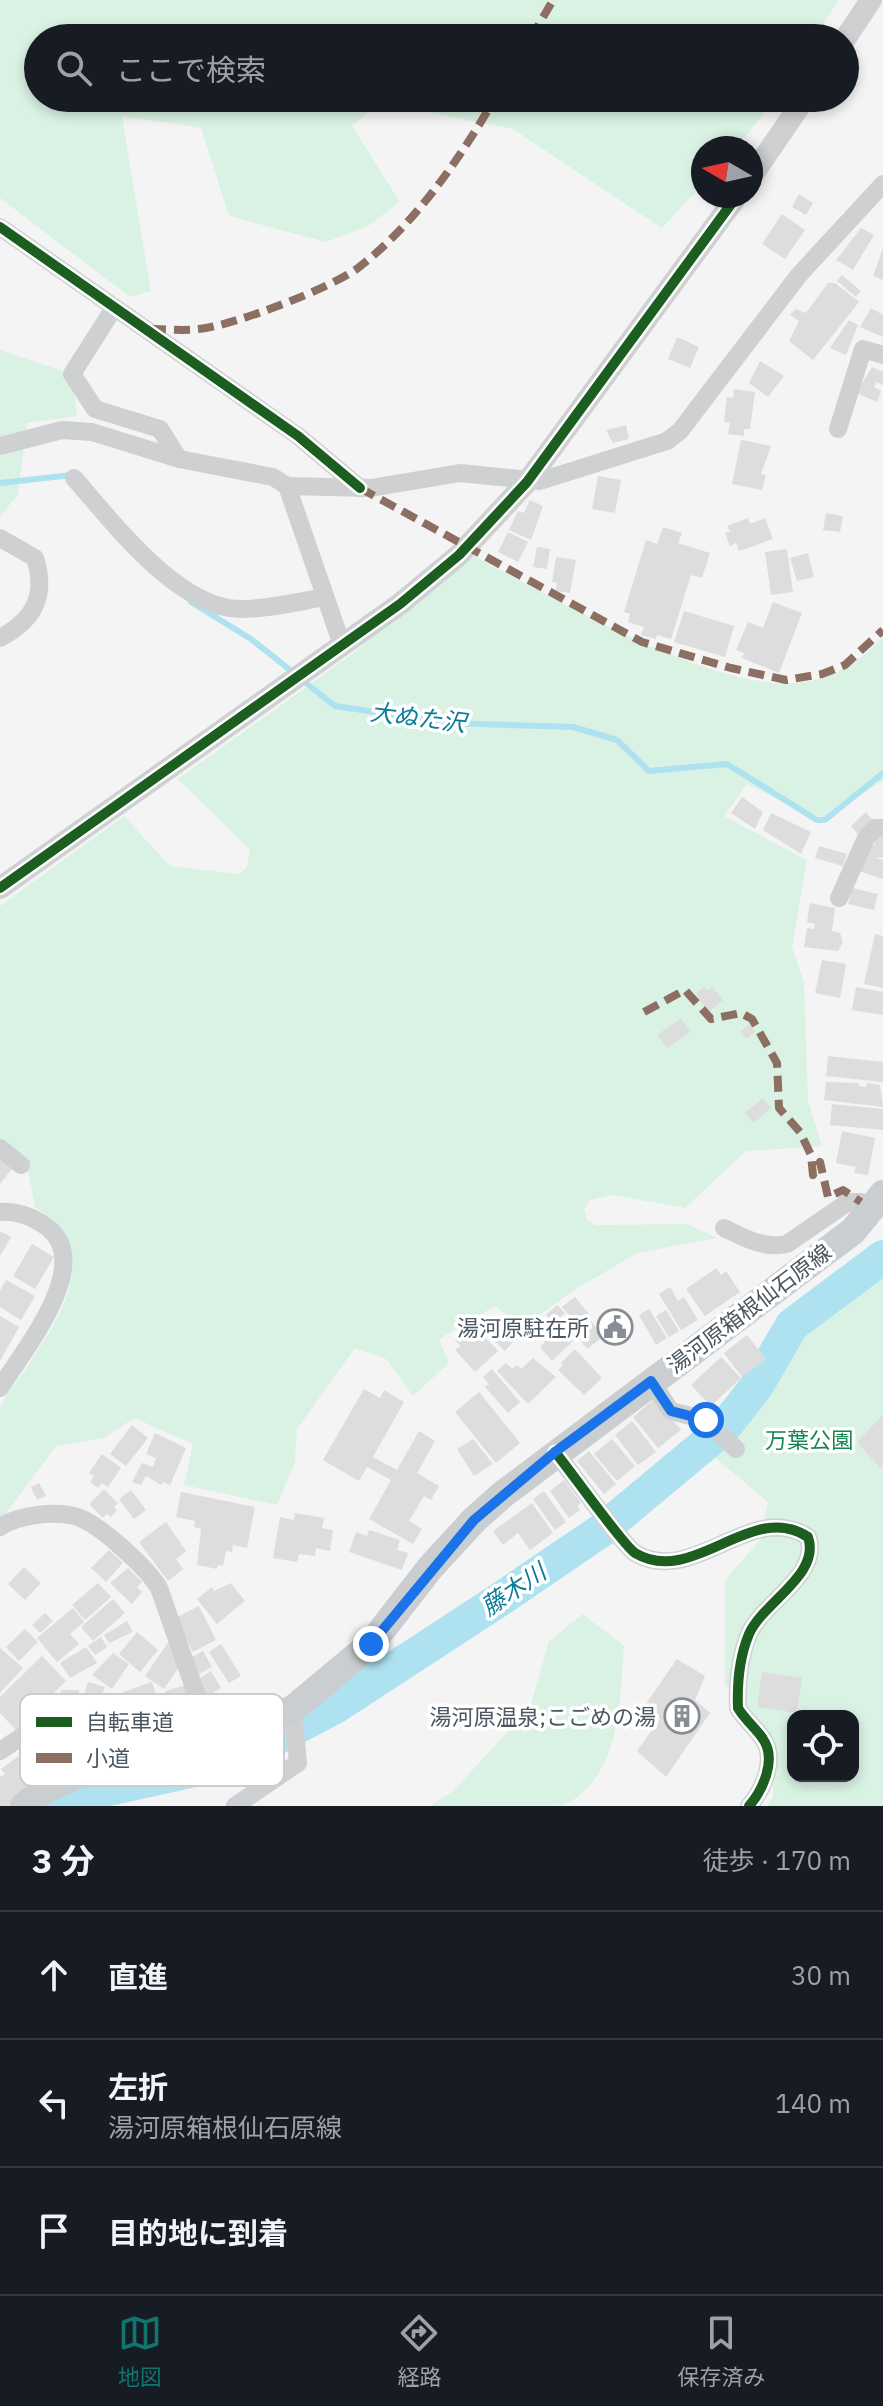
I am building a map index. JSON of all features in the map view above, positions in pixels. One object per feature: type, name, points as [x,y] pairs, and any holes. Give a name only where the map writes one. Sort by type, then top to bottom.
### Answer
[{"type":"main road","name":"湯河原箱根仙石原線","points":[[284,1718],[293,1716],[371,1644],[474,1520],[555,1452],[853,1231],[878,1201]]},
{"type":"main road","name":"湯河原箱根仙石原線","points":[[24,1806],[52,1786]]},
{"type":"street","points":[[855,24],[871,0]]},
{"type":"street","points":[[763,159],[795,112]]},
{"type":"street","points":[[0,446],[62,430],[92,432],[179,459],[273,477],[287,486],[360,488],[460,473],[540,481],[667,441],[680,431],[799,275],[876,208],[883,184]]},
{"type":"street","points":[[0,888],[400,604],[459,555],[527,482],[728,208]]},
{"type":"street","points":[[0,227],[298,436],[360,488]]},
{"type":"street","points":[[114,308],[72,374],[95,409],[160,429],[179,459]]},
{"type":"street","points":[[838,429],[863,349],[883,355]]},
{"type":"street","points":[[74,478],[164,575],[196,594],[236,609],[325,597]]},
{"type":"street","points":[[287,486],[342,645]]},
{"type":"street","points":[[0,538],[35,558],[41,591],[33,612],[21,627],[0,638]]},
{"type":"street","points":[[839,898],[866,838],[875,828],[883,828]]},
{"type":"street","points":[[0,1148],[21,1165]]},
{"type":"street","points":[[724,1228],[755,1243],[778,1246],[787,1244],[848,1202],[878,1201]]},
{"type":"street","points":[[0,1212],[28,1215],[49,1228],[62,1249],[65,1272],[52,1302],[0,1388]]},
{"type":"street","points":[[651,1381],[671,1411],[706,1420],[733,1447]]},
{"type":"street","points":[[555,1452],[634,1552],[671,1564],[764,1528],[797,1530],[808,1537],[810,1558],[804,1570],[764,1609],[750,1633],[741,1661],[738,1708],[764,1740],[769,1757],[764,1781],[749,1806]]},
{"type":"street","points":[[0,1527],[29,1517],[75,1516],[149,1572],[159,1588],[196,1694]]},
{"type":"street","points":[[284,1773],[298,1763],[293,1716]]},
{"type":"street","points":[[0,1751],[20,1738]]},
{"type":"street","points":[[235,1806],[264,1786]]},
{"type":"green space","points":[[0,0],[839,0],[823,24],[24,24],[24,112],[368,112],[352,126],[400,202],[368,226],[326,242],[229,216],[201,128],[122,116],[151,291],[130,297],[0,198]]},
{"type":"green space","points":[[429,112],[764,112],[746,136],[691,136],[691,197],[662,228],[513,129]]},
{"type":"green space","points":[[0,350],[72,374],[77,416],[27,423],[18,494],[0,517]]},
{"type":"green space","points":[[472,555],[635,639],[727,674],[769,682],[817,680],[857,660],[883,637],[883,781],[823,817],[809,814],[747,784],[724,816],[807,860],[792,947],[804,982],[808,1101],[822,1146],[746,1151],[685,1208],[613,1195],[590,1200],[584,1209],[587,1220],[596,1225],[687,1224],[717,1238],[637,1253],[576,1289],[528,1323],[517,1322],[495,1306],[439,1339],[449,1363],[413,1396],[386,1359],[355,1348],[297,1429],[295,1462],[277,1505],[184,1485],[193,1444],[134,1418],[104,1438],[56,1446],[0,1521],[0,1409],[62,1309],[72,1267],[68,1247],[56,1227],[35,1207],[26,1159],[0,1139],[0,906],[124,816],[170,866],[240,874],[247,867],[250,850],[178,779],[348,657]]},
{"type":"green space","name":"万葉公園","points":[[883,1258],[883,1806],[767,1806],[773,1797],[773,1750],[725,1684],[725,1580],[761,1539],[768,1502],[707,1451],[796,1331]]},
{"type":"green space","points":[[583,1614],[624,1646],[614,1735],[597,1776],[583,1793],[564,1805],[430,1806],[453,1791],[530,1708],[549,1641]]},
{"type":"building","points":[[799,194],[813,203],[806,215],[792,207]]},
{"type":"building","points":[[782,214],[805,230],[785,259],[762,244]]},
{"type":"building","points":[[861,228],[874,235],[853,270],[836,260]]},
{"type":"building","points":[[883,248],[883,280],[873,276]]},
{"type":"building","points":[[842,275],[861,291],[856,297],[837,281]]},
{"type":"building","points":[[828,283],[835,283],[859,302],[813,360],[789,341],[799,321],[790,315],[795,309],[806,313]]},
{"type":"building","points":[[871,308],[883,315],[883,337],[860,327]]},
{"type":"building","points":[[849,320],[858,325],[846,355],[830,348]]},
{"type":"building","points":[[677,337],[699,347],[690,368],[668,359]]},
{"type":"building","points":[[760,361],[784,376],[768,397],[749,383]]},
{"type":"building","points":[[872,367],[883,372],[883,385],[876,382],[874,387],[881,391],[877,402],[856,393]]},
{"type":"building","points":[[734,389],[755,392],[750,429],[744,429],[744,436],[728,434],[730,423],[724,422],[727,397],[733,398]]},
{"type":"building","points":[[626,425],[629,439],[613,443],[606,430]]},
{"type":"building","points":[[741,440],[771,446],[761,474],[766,475],[762,490],[732,484]]},
{"type":"building","points":[[598,476],[621,480],[615,513],[592,509]]},
{"type":"building","points":[[530,500],[543,506],[531,540],[509,530],[518,511],[524,513]]},
{"type":"building","points":[[826,513],[843,516],[840,532],[823,530]]},
{"type":"building","points":[[748,518],[750,524],[765,518],[773,539],[739,551],[736,543],[730,546],[725,533],[730,532],[727,526]]},
{"type":"building","points":[[663,527],[682,533],[678,543],[710,553],[702,578],[691,575],[671,639],[641,635],[644,627],[628,622],[630,614],[624,612],[646,540],[657,544]]},
{"type":"building","points":[[508,532],[528,542],[518,562],[498,552]]},
{"type":"building","points":[[537,547],[550,549],[547,569],[533,567]]},
{"type":"building","points":[[787,549],[793,592],[771,595],[765,552]]},
{"type":"building","points":[[808,553],[814,577],[797,581],[790,558]]},
{"type":"building","points":[[556,557],[576,560],[570,593],[556,591],[557,583],[552,582]]},
{"type":"building","points":[[773,602],[802,613],[779,673],[742,658],[744,653],[736,650],[748,622],[763,628]]},
{"type":"building","points":[[684,611],[734,626],[725,657],[674,642]]},
{"type":"building","points":[[742,797],[763,812],[755,829],[731,813]]},
{"type":"building","points":[[866,812],[875,823],[860,837],[851,826]]},
{"type":"building","points":[[771,813],[811,832],[801,854],[763,830]]},
{"type":"building","points":[[883,837],[883,857],[876,858],[883,860],[883,879],[859,871],[869,843],[875,845],[874,838]]},
{"type":"building","points":[[819,846],[847,854],[843,866],[815,858]]},
{"type":"building","points":[[852,888],[878,894],[874,910],[848,904]]},
{"type":"building","points":[[810,903],[835,908],[832,931],[840,933],[843,942],[838,951],[804,947],[807,928],[814,929],[815,924],[807,922]]},
{"type":"building","points":[[875,934],[883,936],[883,988],[864,984]]},
{"type":"building","points":[[822,960],[846,964],[840,998],[815,993]]},
{"type":"building","points":[[704,987],[707,991],[712,987],[723,1000],[709,1012],[698,998],[697,992]]},
{"type":"building","points":[[856,987],[883,992],[883,1015],[852,1010]]},
{"type":"building","points":[[681,1018],[690,1032],[667,1048],[657,1035]]},
{"type":"building","points":[[749,1024],[755,1032],[747,1039],[740,1032]]},
{"type":"building","points":[[828,1056],[883,1062],[883,1082],[826,1076]]},
{"type":"building","points":[[826,1082],[859,1083],[859,1086],[866,1087],[867,1083],[880,1085],[883,1107],[824,1100]]},
{"type":"building","points":[[763,1098],[771,1108],[754,1123],[745,1113]]},
{"type":"building","points":[[832,1104],[883,1109],[883,1130],[830,1125]]},
{"type":"building","points":[[842,1131],[875,1138],[868,1175],[854,1173],[856,1167],[836,1163]]},
{"type":"building","points":[[0,1159],[12,1169],[0,1184]]},
{"type":"building","points":[[0,1231],[11,1237],[0,1256]]},
{"type":"building","points":[[32,1244],[54,1257],[35,1289],[13,1276]]},
{"type":"building","points":[[716,1268],[721,1275],[726,1271],[740,1292],[705,1316],[686,1289]]},
{"type":"building","points":[[6,1280],[35,1296],[21,1320],[0,1307],[0,1291]]},
{"type":"building","points":[[670,1287],[678,1301],[684,1297],[698,1320],[681,1330],[659,1294]]},
{"type":"building","points":[[575,1297],[589,1314],[577,1324],[562,1307]]},
{"type":"building","points":[[557,1305],[565,1313],[554,1324],[546,1315]]},
{"type":"building","points":[[649,1309],[667,1338],[656,1345],[639,1315]]},
{"type":"building","name":"湯河原駐在所","points":[[618,1310],[631,1331],[611,1343],[598,1322]]},
{"type":"building","points":[[666,1310],[679,1331],[669,1337],[656,1316]]},
{"type":"building","points":[[0,1316],[19,1327],[0,1361]]},
{"type":"building","points":[[540,1318],[548,1328],[534,1340],[526,1330]]},
{"type":"building","points":[[589,1318],[603,1337],[587,1349],[573,1330]]},
{"type":"building","points":[[500,1319],[505,1324],[509,1320],[522,1332],[505,1351],[486,1333]]},
{"type":"building","points":[[470,1327],[479,1337],[482,1334],[498,1351],[475,1372],[455,1350],[461,1346],[455,1340]]},
{"type":"building","points":[[560,1327],[573,1341],[552,1361],[540,1347]]},
{"type":"building","points":[[747,1335],[766,1359],[742,1377],[724,1353]]},
{"type":"building","points":[[575,1349],[602,1378],[584,1395],[558,1370]]},
{"type":"building","points":[[721,1357],[741,1378],[711,1406],[691,1385]]},
{"type":"building","points":[[533,1358],[556,1377],[528,1404],[497,1371],[506,1363],[512,1369],[517,1365],[521,1369]]},
{"type":"building","points":[[492,1369],[520,1402],[508,1413],[485,1387],[489,1384],[483,1377]]},
{"type":"building","points":[[364,1389],[380,1398],[384,1390],[404,1402],[373,1457],[397,1470],[419,1431],[435,1441],[417,1473],[439,1486],[431,1500],[424,1496],[409,1521],[422,1529],[413,1544],[369,1519],[391,1480],[367,1467],[359,1481],[323,1460]]},
{"type":"building","points":[[479,1392],[520,1443],[496,1463],[455,1412]]},
{"type":"building","points":[[654,1399],[681,1430],[658,1448],[633,1417]]},
{"type":"building","points":[[883,1415],[883,1465],[880,1468],[857,1442]]},
{"type":"building","points":[[632,1421],[656,1452],[638,1465],[615,1435]]},
{"type":"building","points":[[132,1425],[148,1438],[126,1466],[110,1454]]},
{"type":"building","points":[[155,1433],[186,1448],[170,1485],[163,1482],[161,1485],[146,1476],[141,1485],[132,1482],[142,1463],[153,1467],[156,1458],[146,1454]]},
{"type":"building","points":[[473,1439],[493,1464],[474,1476],[457,1449]]},
{"type":"building","points":[[612,1439],[635,1466],[617,1481],[594,1454]]},
{"type":"building","points":[[589,1451],[616,1484],[604,1494],[577,1461]]},
{"type":"building","points":[[102,1454],[121,1468],[108,1487],[102,1483],[98,1488],[90,1482],[94,1476],[89,1473]]},
{"type":"building","points":[[564,1480],[581,1503],[577,1506],[580,1510],[569,1518],[550,1491]]},
{"type":"building","points":[[39,1483],[46,1496],[37,1500],[31,1487]]},
{"type":"building","points":[[104,1489],[118,1503],[111,1517],[107,1514],[103,1518],[89,1504]]},
{"type":"building","points":[[131,1490],[146,1510],[134,1519],[119,1499]]},
{"type":"building","points":[[544,1491],[566,1522],[555,1530],[533,1499]]},
{"type":"building","points":[[181,1492],[255,1507],[247,1548],[233,1545],[232,1552],[226,1551],[223,1566],[218,1565],[217,1569],[197,1565],[201,1529],[194,1527],[195,1521],[176,1517]]},
{"type":"building","points":[[532,1503],[553,1533],[530,1550],[518,1533],[503,1545],[493,1531]]},
{"type":"building","points":[[295,1513],[324,1518],[322,1528],[333,1530],[330,1551],[316,1548],[315,1556],[299,1554],[297,1562],[273,1558],[280,1517],[294,1520]]},
{"type":"building","points":[[166,1522],[186,1551],[176,1559],[183,1569],[168,1581],[139,1542]]},
{"type":"building","points":[[369,1530],[400,1540],[397,1550],[408,1553],[402,1570],[349,1552],[356,1532],[367,1536]]},
{"type":"building","points":[[109,1550],[123,1563],[106,1582],[91,1568]]},
{"type":"building","points":[[24,1567],[41,1583],[25,1600],[8,1584]]},
{"type":"building","points":[[128,1568],[142,1582],[137,1587],[142,1592],[132,1604],[110,1583]]},
{"type":"building","points":[[98,1583],[111,1597],[85,1620],[72,1605]]},
{"type":"building","points":[[231,1583],[245,1601],[217,1624],[197,1599],[212,1587],[214,1591]]},
{"type":"building","points":[[113,1599],[125,1613],[93,1641],[81,1627]]},
{"type":"building","points":[[199,1606],[216,1640],[193,1652],[175,1618]]},
{"type":"building","points":[[73,1608],[84,1622],[70,1634],[79,1644],[57,1662],[37,1638]]},
{"type":"building","points":[[45,1613],[53,1621],[40,1633],[32,1625]]},
{"type":"building","points":[[127,1621],[133,1632],[109,1643],[104,1635]]},
{"type":"building","points":[[25,1629],[38,1642],[19,1661],[6,1647]]},
{"type":"building","points":[[137,1632],[158,1650],[140,1672],[119,1654]]},
{"type":"building","points":[[101,1637],[107,1647],[95,1655],[88,1646]]},
{"type":"building","points":[[171,1638],[181,1664],[164,1689],[145,1676]]},
{"type":"building","points":[[221,1644],[241,1676],[229,1683],[209,1652]]},
{"type":"building","points":[[86,1647],[97,1663],[70,1678],[60,1663]]},
{"type":"building","points":[[0,1648],[23,1668],[0,1693]]},
{"type":"building","points":[[203,1651],[212,1667],[196,1676],[190,1658]]},
{"type":"building","points":[[113,1653],[129,1664],[112,1689],[92,1675]]},
{"type":"building","points":[[42,1656],[66,1681],[53,1694],[20,1694],[20,1726],[16,1730],[0,1713],[0,1697]]},
{"type":"building","name":"湯河原温泉;こごめの湯","points":[[677,1659],[705,1676],[695,1700],[710,1713],[666,1777],[637,1751],[660,1719],[645,1705]]},
{"type":"building","points":[[211,1671],[221,1688],[204,1694],[196,1681]]},
{"type":"building","points":[[762,1672],[802,1678],[797,1710],[757,1707]]},
{"type":"building","points":[[88,1682],[105,1687],[102,1694],[84,1694]]},
{"type":"building","points":[[152,1682],[156,1694],[118,1694]]},
{"type":"building","points":[[185,1685],[188,1694],[166,1694],[165,1691]]},
{"type":"building","points":[[61,1690],[79,1690],[79,1694],[61,1694]]},
{"type":"building","points":[[20,1755],[20,1786],[42,1786],[20,1796],[9,1806],[0,1806],[0,1777],[5,1774],[1,1769]]},
{"type":"waterway","name":"大ぬた沢","points":[[0,483],[72,475]]},
{"type":"waterway","name":"大ぬた沢","points":[[191,602],[251,639],[294,673]]},
{"type":"waterway","name":"大ぬた沢","points":[[302,680],[335,706],[450,723],[573,727],[617,740],[649,771],[727,764],[817,820],[825,820],[883,773]]},
{"type":"waterway","name":"藤木川","points":[[284,1734],[335,1707],[602,1530],[722,1430],[756,1387],[792,1325],[883,1257]]},
{"type":"waterway","name":"藤木川","points":[[65,1806],[122,1786]]},
{"type":"marked path","points":[[539,24],[553,0]]},
{"type":"marked path","points":[[150,329],[199,329],[234,321],[305,295],[358,268],[417,211],[467,144],[486,112]]},
{"type":"marked path","points":[[360,488],[642,642],[731,668],[786,680],[822,674],[845,665],[883,630]]},
{"type":"marked path","points":[[644,1012],[685,990],[711,1019],[741,1013],[752,1019],[777,1063],[779,1108],[800,1132],[811,1155],[813,1175],[820,1162],[828,1197],[843,1190],[861,1202]]},
{"type":"cycle path","points":[[0,888],[400,604],[459,555],[527,482],[728,208]]},
{"type":"cycle path","points":[[0,227],[298,436],[360,488]]},
{"type":"cycle path","points":[[555,1452],[628,1547],[657,1561],[679,1560],[766,1528],[787,1528],[808,1537],[810,1551],[806,1564],[799,1576],[756,1622],[741,1661],[738,1708],[763,1739],[769,1756],[763,1783],[749,1806]]},
{"type":"place","name":"湯河原駐在所","points":[[615,1327]]},
{"type":"place","name":"湯河原温泉;こごめの湯","points":[[682,1716]]},
{"type":"route","points":[[371,1644],[430,1568],[474,1520],[555,1452],[651,1381],[671,1411],[706,1420]]}]
